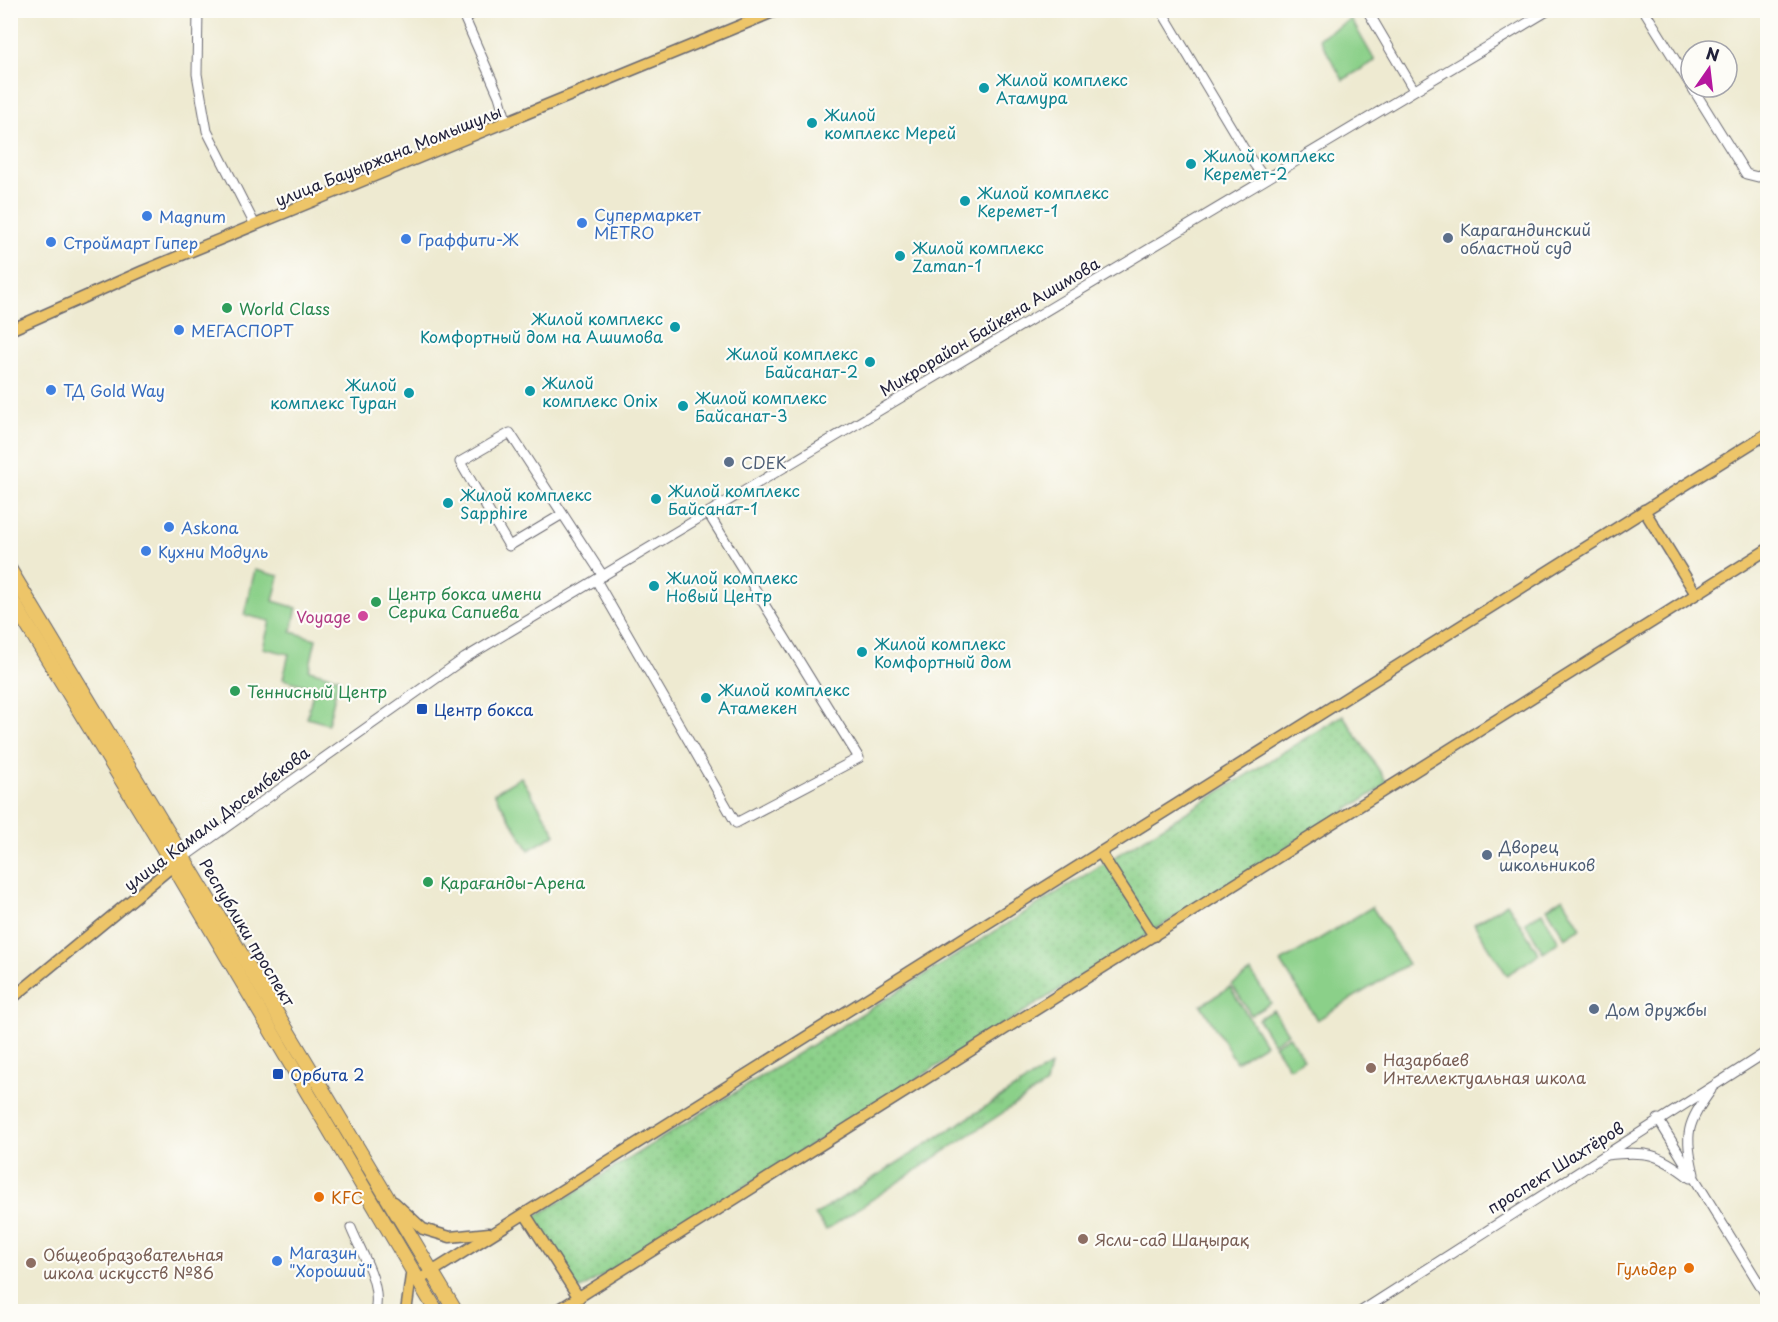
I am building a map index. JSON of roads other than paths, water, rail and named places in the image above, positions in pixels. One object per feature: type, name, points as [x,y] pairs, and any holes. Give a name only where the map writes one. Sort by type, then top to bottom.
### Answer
[{"type":"highway","name":"Республики проспект","points":[[10,570],[437,1311]]},
{"type":"highway","name":"Республики проспект","points":[[10,597],[179,861],[387,1195],[456,1311]]},
{"type":"main road","name":"улица Бауыржана Момышулы","points":[[10,330],[255,225],[778,10]]},
{"type":"main road","points":[[406,1311],[415,1274],[433,1272],[1767,433]]},
{"type":"main road","points":[[1644,510],[1696,594]]},
{"type":"main road","points":[[557,1311],[1767,549]]},
{"type":"main road","points":[[1100,852],[1154,936]]},
{"type":"main road","name":"улица Камали Дюсембекова","points":[[10,1000],[179,861]]},
{"type":"main road","points":[[387,1195],[423,1229],[450,1237],[496,1232]]},
{"type":"main road","points":[[525,1214],[579,1298]]},
{"type":"street","points":[[198,10],[197,74],[207,131],[255,225]]},
{"type":"street","points":[[477,10],[465,19],[499,96],[507,123]]},
{"type":"street","points":[[1161,10],[1247,154],[1265,178]]},
{"type":"street","points":[[1367,10],[1414,90]]},
{"type":"street","name":"Микрорайон Байкена Ашимова","points":[[447,671],[1265,178],[1549,10]]},
{"type":"street","points":[[1644,10],[1746,174],[1758,177],[1767,171]]},
{"type":"street","points":[[561,514],[509,546],[460,462],[510,433],[561,514],[599,578],[736,823],[859,758],[708,513]]},
{"type":"street","name":"улица Камали Дюсембекова","points":[[179,861],[447,671]]},
{"type":"street","name":"проспект Шахтёров","points":[[1360,1311],[1767,1051]]},
{"type":"street","points":[[1696,1183],[1686,1143],[1693,1115],[1714,1085]]},
{"type":"street","points":[[1658,1119],[1767,1298]]},
{"type":"street","points":[[1604,1155],[1637,1151],[1668,1160],[1696,1183]]},
{"type":"street","points":[[351,1228],[373,1277],[377,1305],[375,1311]]},
{"type":"place","name":"Жилой комплекс Атамура","points":[[984,88]]},
{"type":"place","name":"Жилой комплекс Мерей","points":[[812,123]]},
{"type":"place","name":"Жилой комплекс Керемет-2","points":[[1191,164]]},
{"type":"place","name":"Жилой комплекс Керемет-1","points":[[965,201]]},
{"type":"place","name":"Magnum","points":[[147,216]]},
{"type":"place","name":"Супермаркет METRO","points":[[582,223]]},
{"type":"place","name":"Карагандинский областной суд","points":[[1448,238]]},
{"type":"place","name":"Граффити-Ж","points":[[406,239]]},
{"type":"place","name":"Строймарт Гипер","points":[[51,242]]},
{"type":"place","name":"Жилой комплекс Zaman-1","points":[[900,256]]},
{"type":"place","name":"World Class","points":[[227,308]]},
{"type":"place","name":"Жилой комплекс Комфортный дом на Ашимова","points":[[675,327]]},
{"type":"place","name":"МЕГАСПОРТ","points":[[179,330]]},
{"type":"place","name":"Жилой комплекс Байсанат-2","points":[[870,362]]},
{"type":"place","name":"ТД Gold Way","points":[[51,390]]},
{"type":"place","name":"Жилой комплекс Onix","points":[[530,391]]},
{"type":"place","name":"Жилой комплекс Туран","points":[[409,393]]},
{"type":"place","name":"Жилой комплекс Байсанат-3","points":[[683,406]]},
{"type":"place","name":"CDEK","points":[[729,462]]},
{"type":"place","name":"Жилой комплекс Байсанат-1","points":[[656,499]]},
{"type":"place","name":"Жилой комплекс Sapphire","points":[[448,503]]},
{"type":"place","name":"Askona","points":[[169,527]]},
{"type":"place","name":"Кухни Модуль","points":[[146,551]]},
{"type":"place","name":"Жилой комплекс Новый Центр","points":[[654,586]]},
{"type":"place","name":"Центр бокса имени Серика Сапиева","points":[[376,602]]},
{"type":"place","name":"Voyage","points":[[363,616]]},
{"type":"place","name":"Жилой комплекс Комфортный дом","points":[[862,652]]},
{"type":"place","name":"Теннисный Центр","points":[[235,691]]},
{"type":"place","name":"Жилой комплекс Атамекен","points":[[706,698]]},
{"type":"place","name":"Центр бокса","points":[[422,709]]},
{"type":"place","name":"Дворец школьников","points":[[1487,855]]},
{"type":"place","name":"Қарағанды-Арена","points":[[428,882]]},
{"type":"place","name":"Дом дружбы","points":[[1594,1009]]},
{"type":"place","name":"Назарбаев Интеллектуальная школа","points":[[1371,1068]]},
{"type":"place","name":"Орбита 2","points":[[278,1074]]},
{"type":"place","name":"KFC","points":[[319,1197]]},
{"type":"place","name":"Ясли-сад Шаңырақ","points":[[1083,1239]]},
{"type":"place","name":"Магазин \"Хороший\"","points":[[277,1261]]},
{"type":"place","name":"Общеобразовательная школа искусств №86","points":[[31,1263]]},
{"type":"place","name":"Гульдер","points":[[1689,1268]]}]
